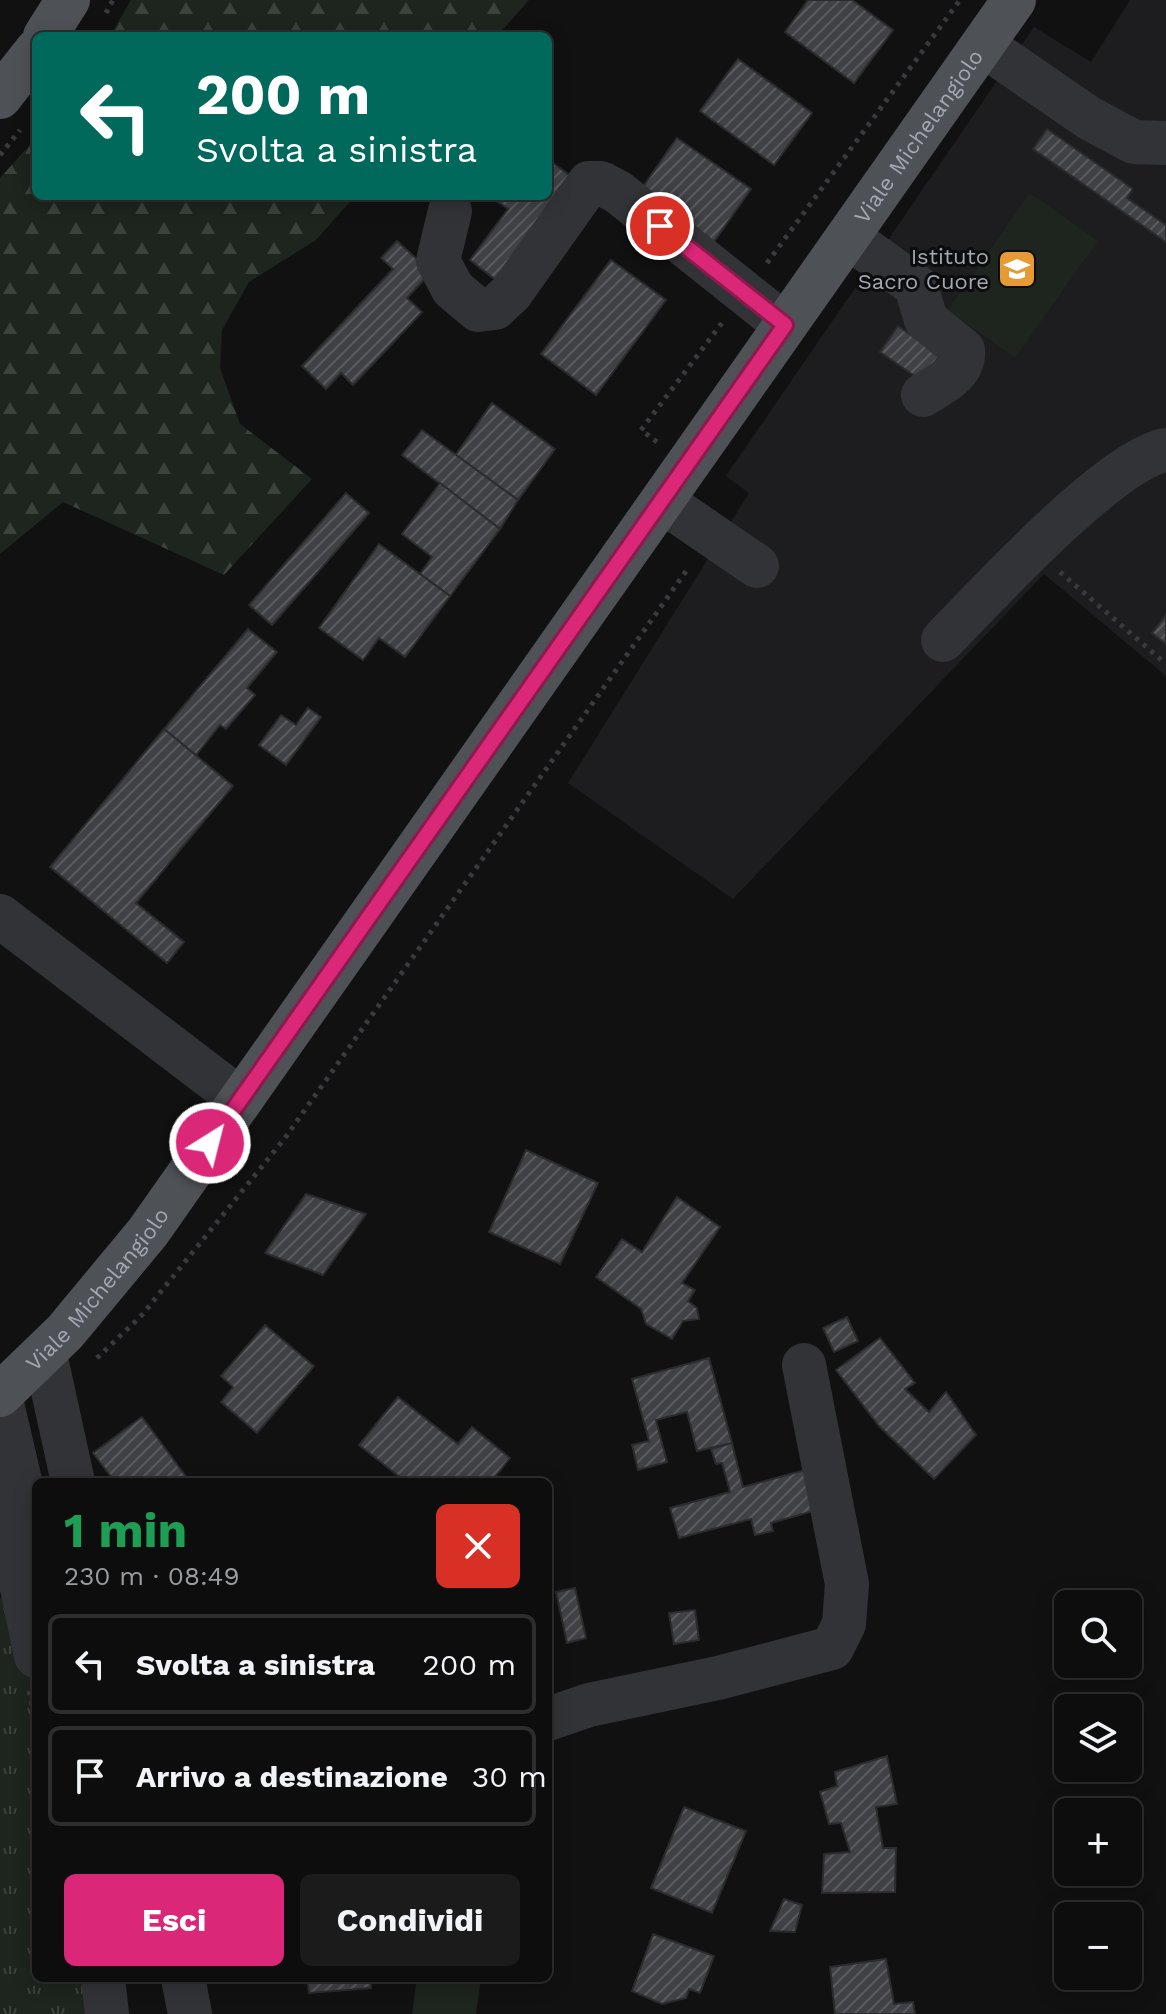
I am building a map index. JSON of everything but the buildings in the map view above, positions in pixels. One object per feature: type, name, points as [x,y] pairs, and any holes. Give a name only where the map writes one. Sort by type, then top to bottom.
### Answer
[{"type":"main road","points":[[48,32],[68,0]]},
{"type":"main road","name":"Viale Michelangiolo","points":[[0,1395],[45,1354],[107,1286],[1014,0]]},
{"type":"main road","points":[[0,97],[32,56]]},
{"type":"street","points":[[983,45],[1089,118],[1134,142],[1166,143]]},
{"type":"street","points":[[450,211],[443,228],[438,261],[453,289],[478,310],[495,308],[511,293],[589,183],[601,183],[618,192],[785,325]]},
{"type":"street","points":[[848,237],[916,286],[926,320],[963,350],[964,359],[954,375],[923,395]]},
{"type":"street","points":[[943,640],[1032,548],[1112,480],[1166,450]]},
{"type":"street","points":[[662,501],[757,566]]},
{"type":"street","points":[[0,916],[241,1100]]},
{"type":"street","points":[[45,1354],[72,1478]]},
{"type":"street","points":[[552,1718],[589,1705],[718,1678],[832,1648],[844,1624],[847,1584],[804,1365]]},
{"type":"street","points":[[0,1395],[32,1531]]},
{"type":"street","points":[[0,1482],[32,1637]]},
{"type":"street","points":[[103,1982],[107,2014]]},
{"type":"street","points":[[132,1982],[133,2014]]},
{"type":"street","points":[[184,1982],[190,2014]]},
{"type":"path","points":[[1032,548],[1166,664]]},
{"type":"shaded area","name":"Istituto Sacro Cuore","points":[[1130,0],[1166,0],[1166,676],[1044,574],[733,899],[568,783],[749,493],[726,476],[1034,27],[1091,62]]},
{"type":"green space","points":[[131,0],[529,0],[501,32],[112,32]]},
{"type":"green space","points":[[32,142],[32,200],[351,200],[316,240],[249,282],[222,330],[220,368],[240,424],[312,479],[224,575],[63,502],[0,554],[0,178]]},
{"type":"green space","points":[[1030,193],[1098,241],[1015,358],[948,310]]},
{"type":"green space","points":[[0,1598],[25,1600],[32,1636],[32,1982],[103,1982],[107,2014],[0,2014]]},
{"type":"green space","points":[[416,1982],[480,1982],[476,2014],[412,2014]]},
{"type":"place","name":"Istituto Sacro Cuore","points":[[1017,269]]},
{"type":"route","points":[[210,1143],[785,325],[660,226]]}]
